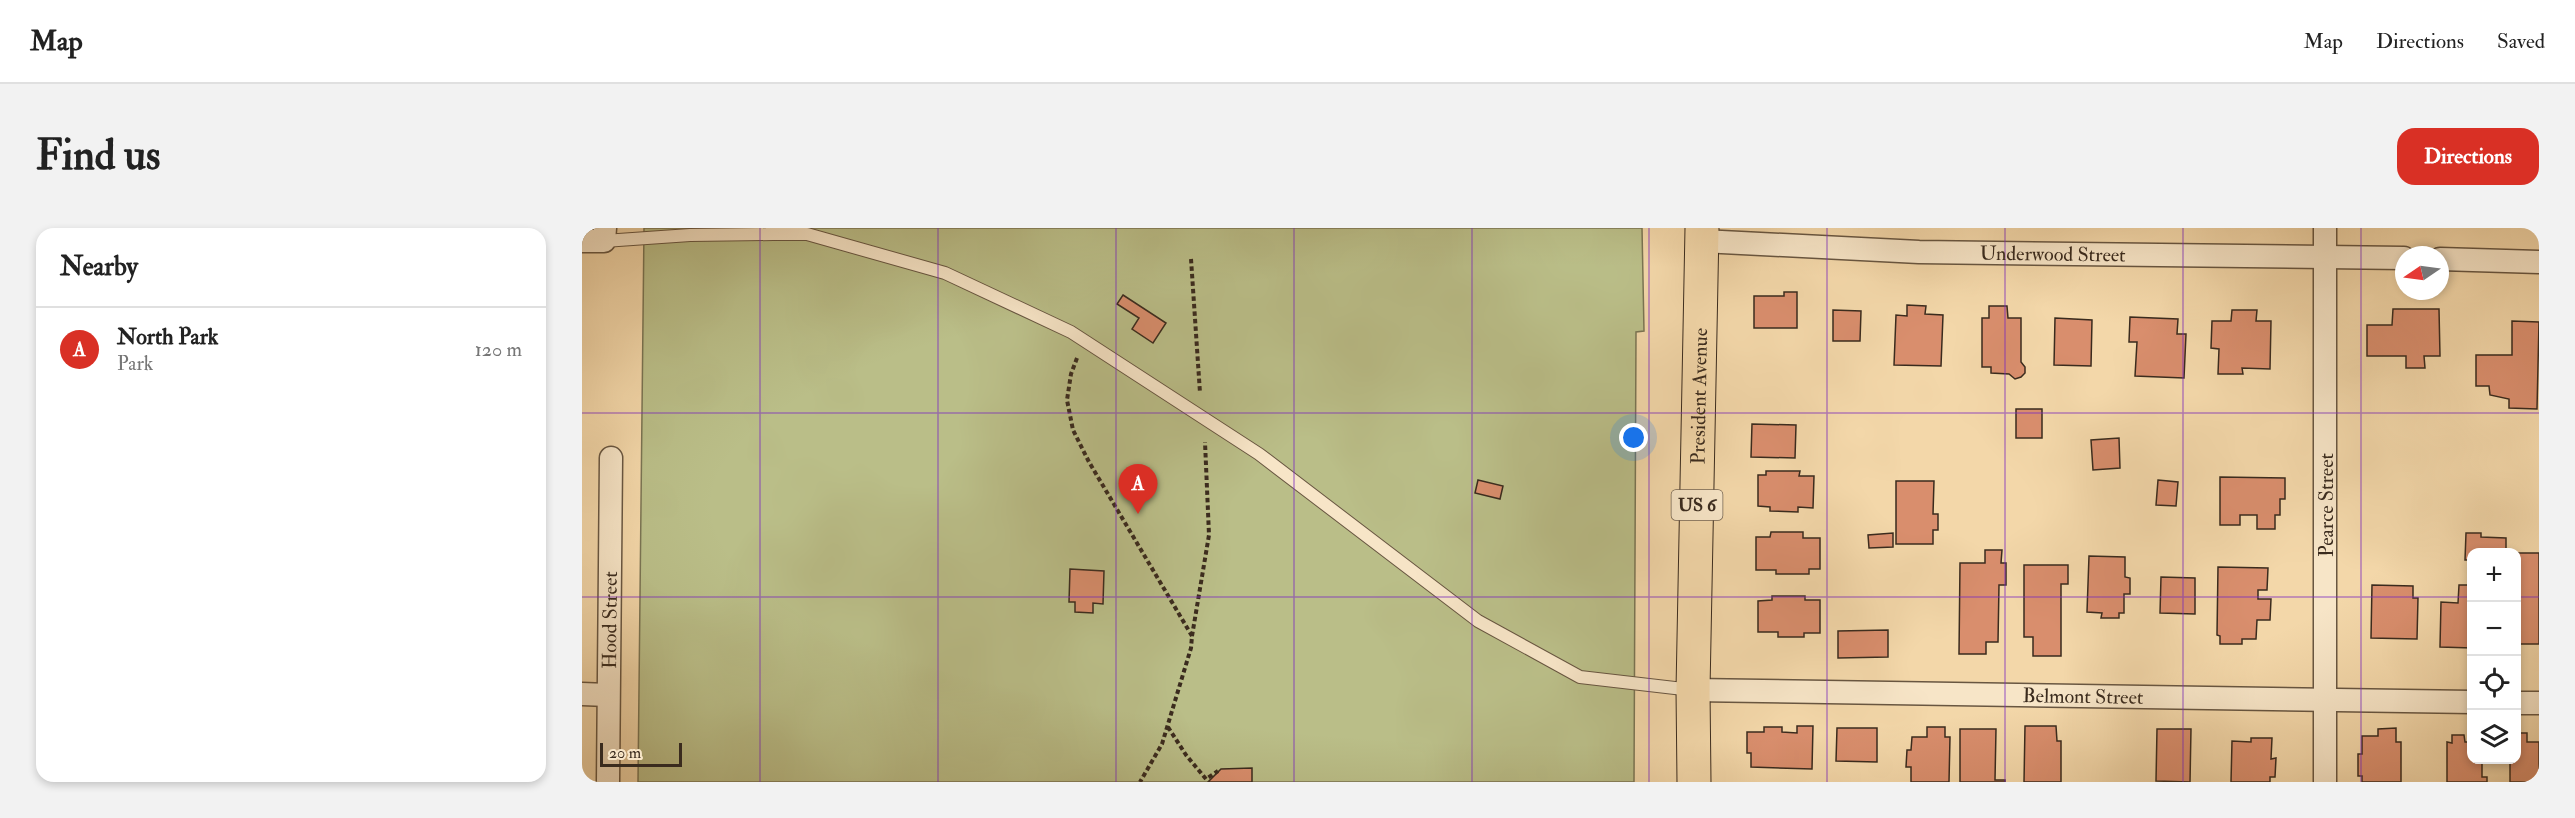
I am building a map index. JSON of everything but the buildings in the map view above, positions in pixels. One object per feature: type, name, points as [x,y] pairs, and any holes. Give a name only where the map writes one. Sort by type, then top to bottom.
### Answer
[{"type":"main road","name":"President Avenue","points":[[1694,782],[1693,690],[1702,235]]},
{"type":"street","name":"Pearce Street","points":[[2325,228],[2325,782]]},
{"type":"street","points":[[582,242],[605,235]]},
{"type":"street","name":"Underwood Street","points":[[1702,235],[1919,252],[2395,258]]},
{"type":"street","points":[[2449,259],[2539,262]]},
{"type":"street","name":"Hood Street","points":[[608,782],[610,458]]},
{"type":"street","name":"Belmont Street","points":[[1693,690],[2467,702]]},
{"type":"street","points":[[582,694],[607,695]]},
{"type":"street","points":[[2521,703],[2539,703]]},
{"type":"lane","points":[[605,235],[690,235],[773,231],[807,234],[945,273],[1071,332],[1259,454],[1478,621],[1580,677],[1693,690]]},
{"type":"path","points":[[1140,782],[1162,744],[1191,648],[1209,535],[1191,259]]},
{"type":"path","points":[[1083,340],[1071,374],[1066,400],[1074,430],[1089,462],[1192,636]]},
{"type":"path","points":[[1167,726],[1186,755],[1206,779],[1218,771]]},
{"type":"green space","points":[[644,228],[1642,228],[1644,331],[1636,332],[1634,782],[638,782]]},
{"type":"place","name":"North Park","points":[[1138,514]]}]
